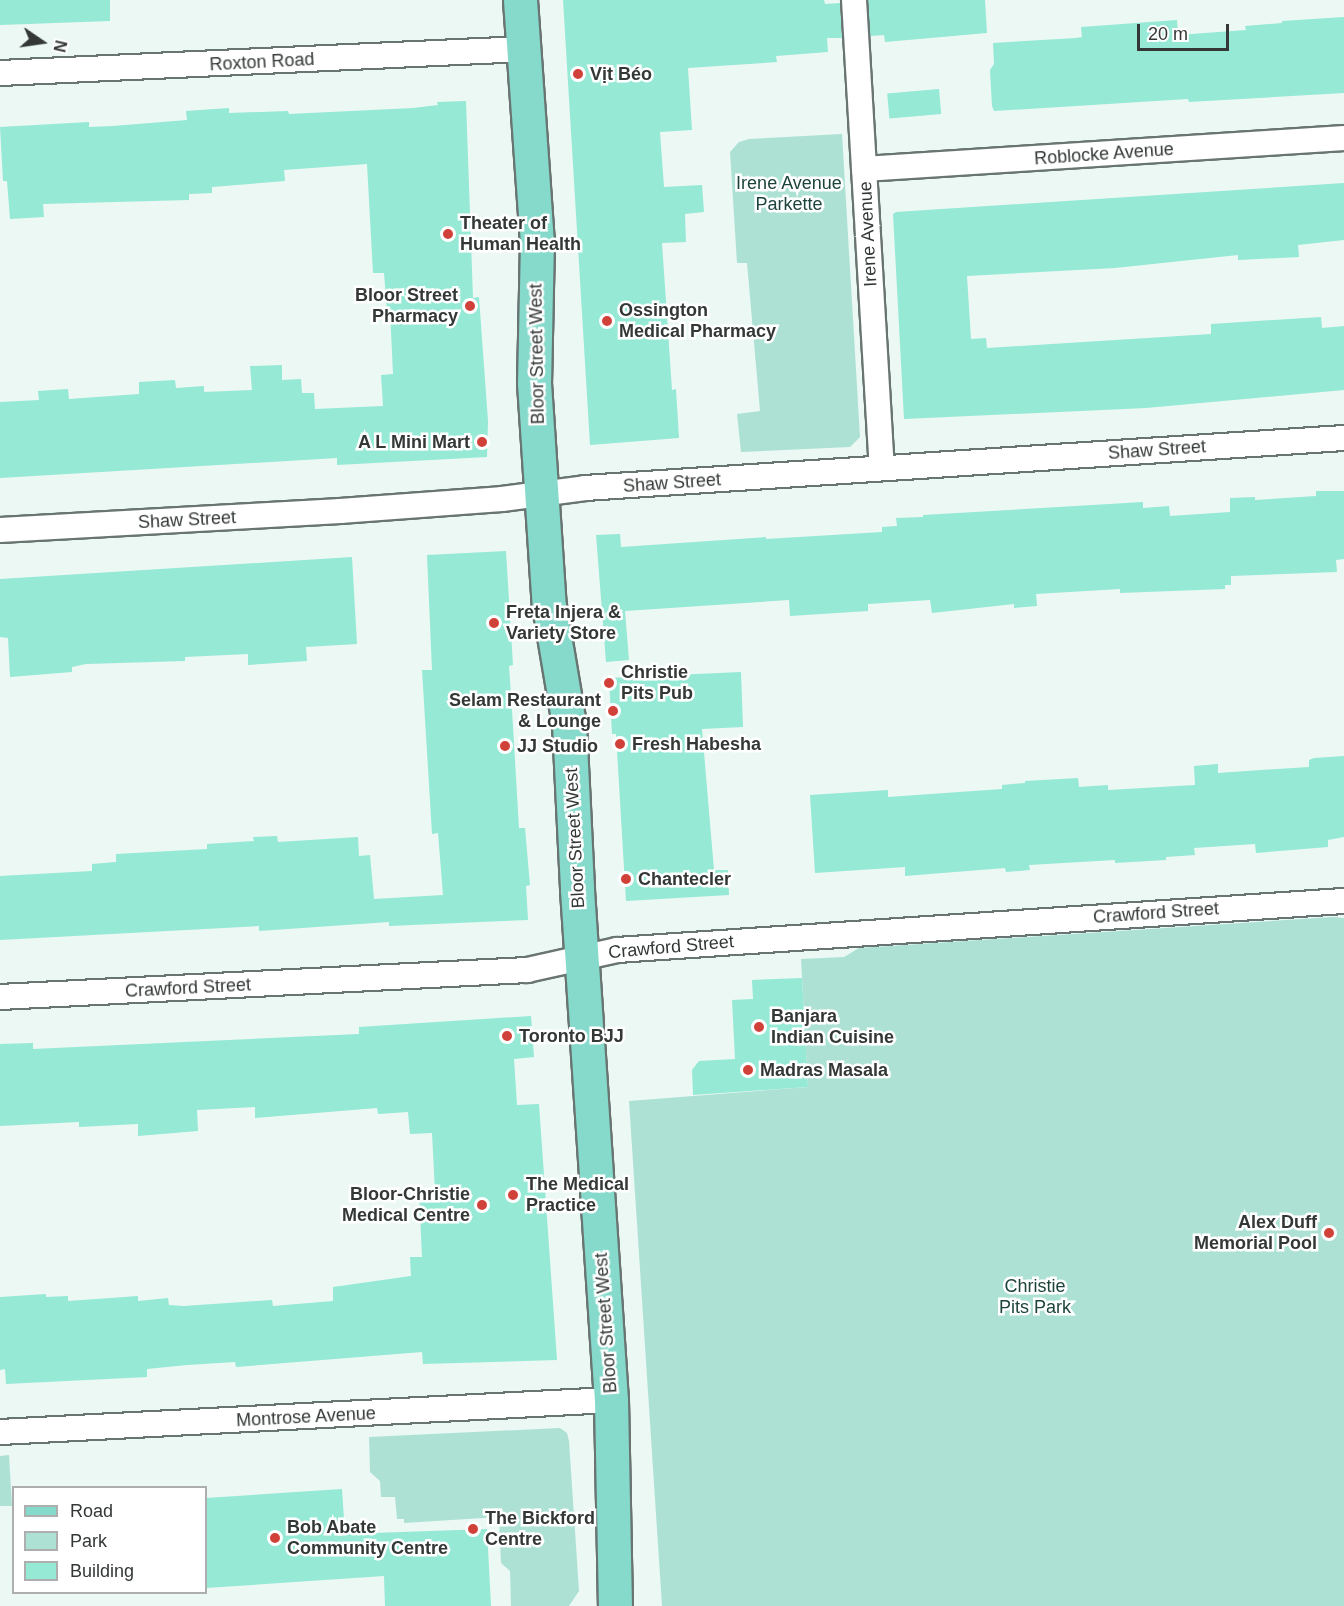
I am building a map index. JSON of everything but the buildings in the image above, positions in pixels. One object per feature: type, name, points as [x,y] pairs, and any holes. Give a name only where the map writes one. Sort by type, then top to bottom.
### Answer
[{"type":"main road","name":"Bloor Street West","points":[[520,0],[537,241],[534,383],[549,606],[569,724],[611,1400],[615,1606]]},
{"type":"street","name":"Irene Avenue","points":[[854,0],[882,467]]},
{"type":"street","name":"Roxton Road","points":[[0,74],[524,50]]},
{"type":"street","name":"Roblocke Avenue","points":[[864,170],[1344,138]]},
{"type":"street","name":"Shaw Street","points":[[0,530],[340,511],[542,494],[585,488],[1344,438]]},
{"type":"street","name":"Crawford Street","points":[[0,997],[527,970],[617,950],[688,944],[1344,901]]},
{"type":"street","name":"Montrose Avenue","points":[[0,1432],[611,1400]]},
{"type":"green space","name":"Irene Avenue Parkette","points":[[842,134],[860,437],[850,447],[741,452],[737,414],[760,411],[747,263],[737,263],[730,152],[739,142],[749,139]]},
{"type":"green space","name":"Christie Pits Park","points":[[1344,918],[1344,1606],[662,1606],[629,1101],[808,1087],[801,959],[844,957],[859,948]]},
{"type":"green space","name":"The Bickford Centre","points":[[560,1428],[567,1433],[569,1441],[579,1591],[569,1606],[511,1606],[510,1571],[501,1563],[499,1517],[404,1523],[404,1519],[397,1519],[395,1497],[381,1497],[380,1481],[370,1472],[369,1437]]},
{"type":"green space","points":[[9,1455],[12,1506],[0,1506],[0,1456]]},
{"type":"place","name":"Vịt Béo","points":[[578,74]]},
{"type":"place","name":"Theater of Human Health","points":[[448,234]]},
{"type":"place","name":"Bloor Street Pharmacy","points":[[470,306]]},
{"type":"place","name":"Ossington Medical Pharmacy","points":[[607,321]]},
{"type":"place","name":"A L Mini Mart","points":[[482,442]]},
{"type":"place","name":"Freta Injera & Variety Store","points":[[494,623]]},
{"type":"place","name":"Christie Pits Pub","points":[[609,683]]},
{"type":"place","name":"Selam Restaurant & Lounge","points":[[613,711]]},
{"type":"place","name":"Fresh Habesha","points":[[620,744]]},
{"type":"place","name":"JJ Studio","points":[[505,746]]},
{"type":"place","name":"Chantecler","points":[[626,879]]},
{"type":"place","name":"Banjara Indian Cuisine","points":[[759,1027]]},
{"type":"place","name":"Toronto BJJ","points":[[507,1036]]},
{"type":"place","name":"Madras Masala","points":[[748,1070]]},
{"type":"place","name":"The Medical Practice","points":[[513,1195]]},
{"type":"place","name":"Bloor-Christie Medical Centre","points":[[482,1205]]},
{"type":"place","name":"Alex Duff Memorial Pool","points":[[1329,1233]]},
{"type":"place","name":"The Bickford Centre","points":[[473,1529]]},
{"type":"place","name":"Bob Abate Community Centre","points":[[275,1538]]}]
